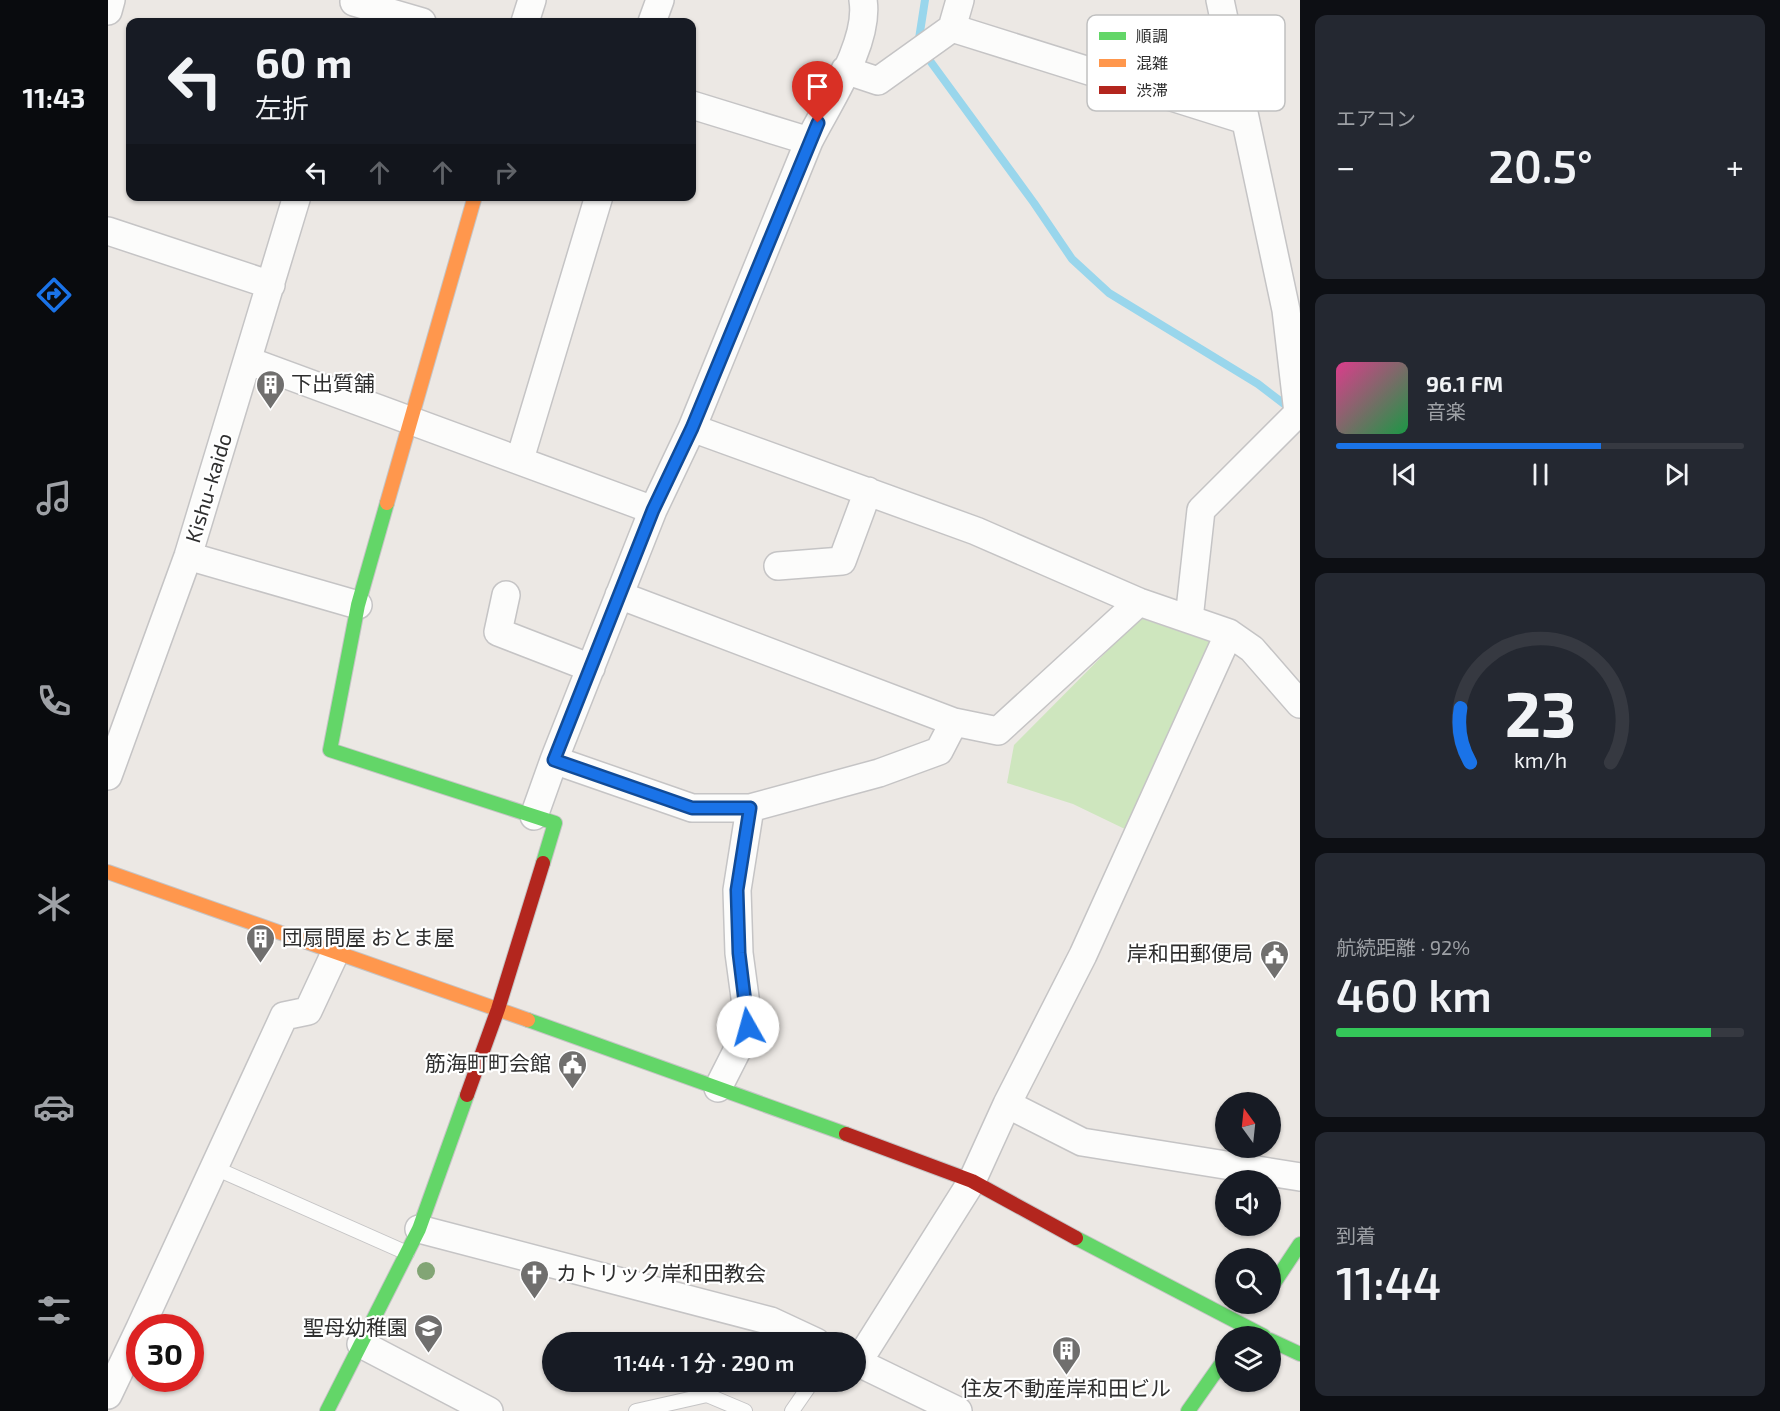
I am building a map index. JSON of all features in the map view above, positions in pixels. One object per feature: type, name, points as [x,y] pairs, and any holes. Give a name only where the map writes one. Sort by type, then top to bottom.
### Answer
[{"type":"street","points":[[108,11],[111,0]]},
{"type":"street","points":[[526,18],[532,0]]},
{"type":"street","points":[[653,18],[660,0]]},
{"type":"street","points":[[534,816],[653,510],[692,428],[809,141],[858,44],[865,10],[863,0]]},
{"type":"street","points":[[845,70],[878,81],[952,28],[960,0]]},
{"type":"street","points":[[1220,0],[1223,15]]},
{"type":"street","points":[[352,8],[402,18]]},
{"type":"street","points":[[952,28],[1087,70]]},
{"type":"street","points":[[696,106],[809,141]]},
{"type":"street","points":[[1216,111],[1245,120]]},
{"type":"street","points":[[1189,618],[1201,510],[1298,413],[1296,371],[1286,310],[1243,111]]},
{"type":"street","name":"Kishu-kaido","points":[[108,776],[188,556],[249,361],[296,201]]},
{"type":"street","points":[[327,1411],[419,1229],[498,1009],[555,823],[330,750],[358,606],[474,201]]},
{"type":"street","points":[[520,459],[597,201]]},
{"type":"street","points":[[108,231],[271,285]]},
{"type":"street","points":[[249,361],[520,459],[653,510]]},
{"type":"street","points":[[692,428],[976,531],[1139,602],[1229,633],[1252,649],[1296,693]]},
{"type":"street","points":[[777,566],[842,561],[868,491]]},
{"type":"street","points":[[188,556],[358,606]]},
{"type":"street","points":[[506,595],[498,632],[591,668]]},
{"type":"street","points":[[619,595],[954,722],[998,731],[1139,602]]},
{"type":"street","points":[[866,1348],[972,1181],[1007,1104],[1083,955],[1229,633]]},
{"type":"street","points":[[554,760],[692,808],[750,808],[879,773],[939,751],[954,722]]},
{"type":"street","points":[[718,1088],[748,1027],[739,953],[737,890],[750,808]]},
{"type":"street","points":[[108,872],[336,951],[972,1181],[1232,1326]]},
{"type":"street","points":[[147,1314],[284,1016],[308,1011],[336,951]]},
{"type":"street","points":[[1007,1104],[1082,1142],[1300,1177]]},
{"type":"street","points":[[419,1229],[771,1321],[795,1332]]},
{"type":"street","points":[[1281,1272],[1300,1244]]},
{"type":"street","points":[[361,1344],[489,1411]]},
{"type":"street","points":[[1281,1345],[1300,1354]]},
{"type":"street","points":[[108,1395],[126,1357]]},
{"type":"street","points":[[866,1369],[909,1400],[958,1411]]},
{"type":"street","points":[[1188,1411],[1215,1373]]},
{"type":"lane","points":[[215,1168],[407,1253]]},
{"type":"lane","points":[[792,1411],[805,1392]]},
{"type":"lane","points":[[636,1411],[707,1395],[746,1411]]},
{"type":"green space","points":[[1140,618],[1217,644],[1129,831],[1073,804],[1007,783],[1014,745]]},
{"type":"waterway","points":[[918,45],[925,0]]},
{"type":"waterway","points":[[925,54],[1072,259],[1109,293],[1258,384],[1292,410]]},
{"type":"traffic: fast","points":[[387,503],[358,605],[330,750],[555,823],[543,863]]},
{"type":"traffic: fast","points":[[528,1020],[846,1134]]},
{"type":"traffic: fast","points":[[327,1411],[419,1229],[467,1095]]},
{"type":"traffic: fast","points":[[1076,1238],[1245,1326]]},
{"type":"traffic: fast","points":[[1281,1272],[1300,1244]]},
{"type":"traffic: fast","points":[[1281,1345],[1300,1354]]},
{"type":"traffic: fast","points":[[1188,1411],[1215,1373]]},
{"type":"traffic: slow","points":[[387,503],[474,201]]},
{"type":"traffic: slow","points":[[108,872],[528,1020]]},
{"type":"traffic: jam","points":[[467,1095],[498,1009],[543,863]]},
{"type":"traffic: jam","points":[[846,1134],[972,1181],[1076,1238]]},
{"type":"place","name":"下出質舗","points":[[270,410]]},
{"type":"place","name":"団扇問屋 おとま屋","points":[[261,964]]},
{"type":"place","name":"岸和田郵便局","points":[[1274,980]]},
{"type":"place","name":"筋海町町会館","points":[[572,1090]]},
{"type":"place","name":"カトリック岸和田教会","points":[[535,1300]]},
{"type":"place","name":"聖母幼稚園","points":[[429,1354]]},
{"type":"place","name":"住友不動産岸和田ビル","points":[[1066,1376]]},
{"type":"route","points":[[748,1027],[739,953],[737,890],[750,808],[692,808],[554,760],[653,510],[692,428],[818,123]]}]
